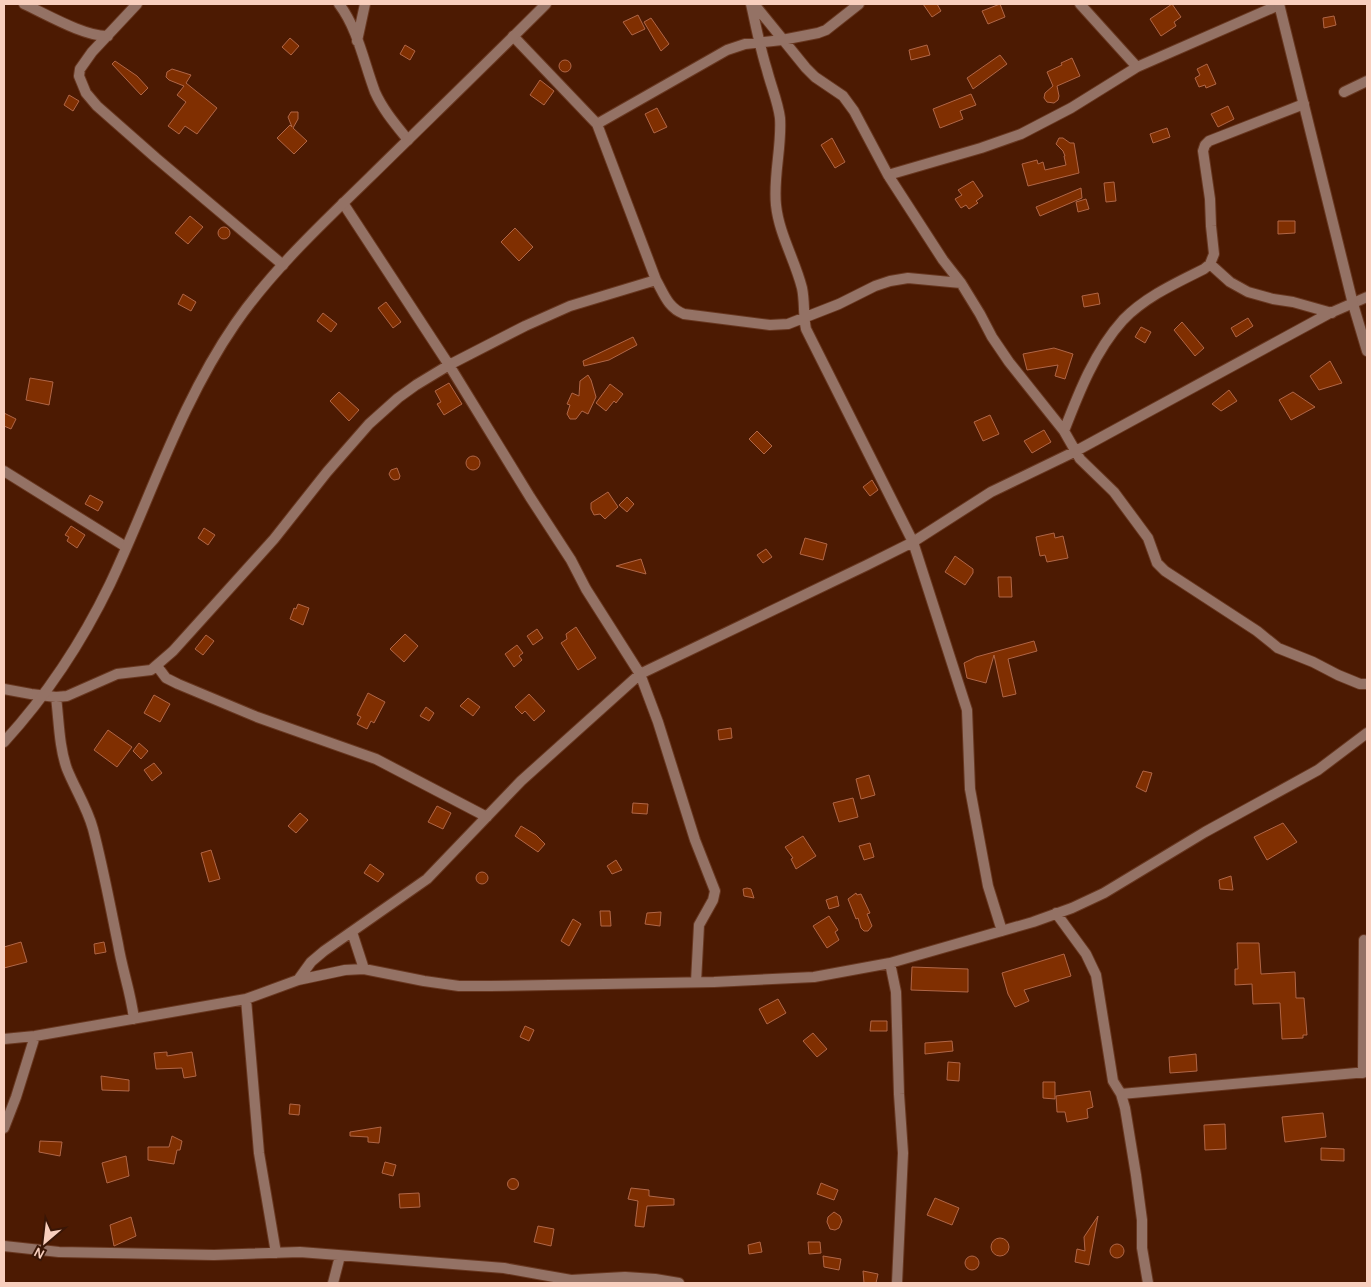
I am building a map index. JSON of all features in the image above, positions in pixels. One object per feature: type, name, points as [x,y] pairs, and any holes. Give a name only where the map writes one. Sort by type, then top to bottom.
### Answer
[{"type":"street","points":[[24,4],[84,31],[98,36],[108,36]]},
{"type":"street","points":[[137,4],[85,60],[80,69],[80,76],[86,93],[97,106],[156,158],[283,266]]},
{"type":"street","points":[[339,4],[347,17],[357,41],[378,98],[388,115],[408,140]]},
{"type":"street","points":[[357,41],[365,4]]},
{"type":"street","points":[[4,742],[31,713],[78,645],[109,585],[179,424],[213,359],[259,291],[343,203],[546,4]]},
{"type":"street","points":[[753,4],[815,77],[843,96],[854,111],[888,175],[943,260],[961,283],[992,338],[1064,431],[1080,459],[1114,492],[1139,525],[1148,538],[1157,563],[1165,572],[1257,631],[1278,648],[1360,684],[1367,684]]},
{"type":"street","points":[[753,4],[759,42],[780,117],[780,150],[775,191],[776,206],[785,240],[801,286],[804,303],[803,319],[806,330],[913,542],[967,710],[972,798],[988,886],[1002,930]]},
{"type":"street","points":[[597,124],[727,50],[745,44],[782,40],[826,30],[859,4]]},
{"type":"street","points":[[1080,4],[1137,67]]},
{"type":"street","points":[[888,175],[981,148],[1021,134],[1071,108],[1137,67],[1279,4],[1353,304],[1367,351]]},
{"type":"street","points":[[513,36],[597,124],[656,280],[672,308],[684,314],[770,325],[788,324],[890,281],[908,278],[961,283]]},
{"type":"street","points":[[1344,92],[1367,81]]},
{"type":"street","points":[[1064,431],[1091,368],[1106,342],[1124,320],[1145,302],[1210,264],[1214,254],[1210,199],[1203,151],[1205,145],[1209,141],[1304,104]]},
{"type":"street","points":[[343,203],[449,365],[640,674],[658,722],[695,840],[715,891],[713,900],[699,925],[696,982]]},
{"type":"street","points":[[1210,264],[1230,282],[1248,292],[1273,300],[1293,302],[1332,312]]},
{"type":"street","points":[[4,689],[56,697],[76,694],[117,674],[151,670],[208,613],[274,539],[327,472],[369,424],[416,385],[449,365],[570,306],[656,280]]},
{"type":"street","points":[[298,980],[311,962],[335,942],[427,879],[522,781],[640,674],[913,542],[990,492],[1076,451],[1332,312],[1367,297]]},
{"type":"street","points":[[4,471],[126,547]]},
{"type":"street","points":[[157,666],[166,678],[178,684],[257,717],[376,759],[487,817]]},
{"type":"street","points":[[56,697],[62,751],[67,768],[86,807],[92,828],[109,896],[126,982],[132,1000],[134,1019]]},
{"type":"street","points":[[4,1039],[35,1036],[246,999],[298,980],[345,970],[364,969],[459,986],[696,982],[814,977],[890,963],[1056,913],[1104,892],[1205,832],[1318,770],[1367,733]]},
{"type":"street","points":[[1056,913],[1086,954],[1096,975],[1113,1081],[1125,1108],[1142,1220],[1142,1248],[1148,1283]]},
{"type":"street","points":[[352,932],[364,969]]},
{"type":"street","points":[[1120,1094],[1365,1073],[1364,940]]},
{"type":"street","points":[[890,963],[896,992],[903,1153],[897,1283]]},
{"type":"street","points":[[246,999],[258,1144],[276,1253]]},
{"type":"street","points":[[4,1128],[35,1036]]},
{"type":"street","points":[[4,1246],[59,1252],[214,1256],[300,1252],[504,1268],[571,1280],[595,1281],[625,1277],[679,1283]]},
{"type":"street","points":[[333,1283],[340,1256]]},
{"type":"building","points":[[923,4],[937,4],[941,11],[932,17]]},
{"type":"building","points":[[1000,4],[1005,17],[988,24],[982,11]]},
{"type":"building","points":[[1172,4],[1181,17],[1174,22],[1176,26],[1161,36],[1150,19]]},
{"type":"building","points":[[638,15],[645,29],[632,35],[623,22]]},
{"type":"building","points":[[1334,16],[1336,25],[1324,28],[1323,18]]},
{"type":"building","points":[[651,18],[669,44],[661,51],[644,22]]},
{"type":"building","points":[[290,38],[299,46],[291,55],[282,47]]},
{"type":"building","points":[[405,45],[415,51],[410,60],[400,54]]},
{"type":"building","points":[[927,45],[930,55],[911,60],[909,50]]},
{"type":"building","points":[[1000,55],[1007,64],[973,89],[967,78]]},
{"type":"building","points":[[1072,58],[1080,76],[1057,86],[1058,100],[1054,103],[1047,102],[1044,98],[1045,93],[1053,86],[1047,72]]},
{"type":"building","points":[[563,60],[567,60],[571,66],[567,72],[563,72],[559,68],[559,64]]},
{"type":"building","points":[[115,61],[137,76],[148,88],[141,95],[112,64]]},
{"type":"building","points":[[1207,64],[1216,84],[1206,88],[1205,85],[1199,87],[1195,78],[1200,75],[1197,69]]},
{"type":"building","points":[[172,69],[191,75],[186,83],[217,108],[197,134],[185,126],[179,134],[168,126],[186,102],[177,95],[184,86],[166,77],[167,72]]},
{"type":"building","points":[[540,80],[554,91],[544,105],[530,95]]},
{"type":"building","points":[[971,94],[976,105],[960,111],[963,119],[940,128],[933,109]]},
{"type":"building","points":[[69,95],[79,101],[73,111],[64,105]]},
{"type":"building","points":[[1228,106],[1234,119],[1218,127],[1211,114]]},
{"type":"building","points":[[657,108],[667,127],[654,133],[645,114]]},
{"type":"building","points":[[291,112],[298,112],[298,119],[293,128],[307,141],[294,154],[277,138],[290,125],[292,127],[288,117]]},
{"type":"building","points":[[1167,128],[1170,137],[1153,143],[1150,134]]},
{"type":"building","points":[[832,138],[845,162],[835,168],[821,145]]},
{"type":"building","points":[[1059,138],[1074,143],[1079,173],[1028,186],[1022,164],[1037,160],[1038,164],[1043,162],[1045,170],[1066,165],[1063,151],[1056,144]]},
{"type":"building","points":[[973,181],[983,196],[976,201],[978,203],[969,209],[966,205],[961,208],[955,199],[962,195],[958,190]]},
{"type":"building","points":[[1114,182],[1116,201],[1106,202],[1104,183]]},
{"type":"building","points":[[1081,188],[1082,198],[1040,216],[1036,207]]},
{"type":"building","points":[[1086,199],[1089,209],[1078,212],[1076,202]]},
{"type":"building","points":[[190,216],[203,227],[188,244],[175,233]]},
{"type":"building","points":[[1278,221],[1295,221],[1295,233],[1278,234]]},
{"type":"building","points":[[222,227],[226,227],[230,233],[226,239],[222,239],[218,235],[218,231]]},
{"type":"building","points":[[515,228],[533,247],[519,261],[501,242]]},
{"type":"building","points":[[1098,293],[1100,304],[1084,307],[1082,296]]},
{"type":"building","points":[[183,294],[196,302],[191,311],[178,304]]},
{"type":"building","points":[[386,302],[401,322],[393,328],[378,308]]},
{"type":"building","points":[[323,313],[337,324],[331,332],[317,321]]},
{"type":"building","points":[[1248,318],[1253,326],[1236,337],[1231,328]]},
{"type":"building","points":[[1182,322],[1204,348],[1195,356],[1174,330]]},
{"type":"building","points":[[1141,327],[1151,332],[1145,343],[1135,337]]},
{"type":"building","points":[[633,337],[637,345],[609,360],[584,366],[583,361]]},
{"type":"building","points":[[1054,348],[1073,354],[1065,379],[1055,376],[1058,365],[1027,370],[1023,354]]},
{"type":"building","points":[[1330,361],[1342,383],[1319,390],[1310,376]]},
{"type":"building","points":[[588,375],[596,397],[588,414],[582,411],[576,419],[570,419],[567,414],[570,405],[567,404],[572,393],[579,396],[580,381]]},
{"type":"building","points":[[30,378],[53,382],[49,405],[26,400]]},
{"type":"building","points":[[449,383],[462,404],[444,415],[437,404],[441,402],[435,391]]},
{"type":"building","points":[[610,384],[623,394],[606,411],[596,403]]},
{"type":"building","points":[[1229,390],[1237,401],[1221,411],[1212,404]]},
{"type":"building","points":[[339,392],[359,410],[349,421],[330,401]]},
{"type":"building","points":[[1293,392],[1315,407],[1291,420],[1279,400]]},
{"type":"building","points":[[4,413],[16,419],[11,429],[4,426]]},
{"type":"building","points":[[990,415],[999,434],[983,441],[974,422]]},
{"type":"building","points":[[1044,430],[1051,442],[1032,453],[1024,441]]},
{"type":"building","points":[[757,431],[772,446],[764,454],[749,439]]},
{"type":"building","points":[[470,456],[476,456],[480,463],[476,470],[470,470],[466,466],[466,460]]},
{"type":"building","points":[[397,468],[400,476],[399,479],[394,480],[389,474],[391,470]]},
{"type":"building","points":[[872,480],[878,490],[870,496],[863,487]]},
{"type":"building","points":[[608,492],[618,507],[605,519],[600,514],[594,515],[591,503]]},
{"type":"building","points":[[90,495],[103,502],[98,511],[85,504]]},
{"type":"building","points":[[627,497],[634,504],[627,512],[619,505]]},
{"type":"building","points":[[71,526],[85,535],[77,548],[67,541],[69,537],[65,535]]},
{"type":"building","points":[[204,528],[215,535],[208,545],[198,538]]},
{"type":"building","points":[[1054,533],[1055,538],[1063,536],[1068,558],[1047,562],[1045,555],[1040,556],[1036,537]]},
{"type":"building","points":[[805,538],[827,544],[823,560],[800,554]]},
{"type":"building","points":[[766,549],[772,557],[763,563],[757,555]]},
{"type":"building","points":[[955,556],[973,569],[973,573],[965,585],[945,572]]},
{"type":"building","points":[[641,559],[646,574],[616,566]]},
{"type":"building","points":[[998,577],[1011,577],[1012,597],[999,597]]},
{"type":"building","points":[[298,604],[309,608],[303,625],[290,619],[294,608],[296,609]]},
{"type":"building","points":[[576,627],[596,658],[578,670],[561,643],[567,639],[566,634]]},
{"type":"building","points":[[537,629],[543,638],[533,645],[527,636]]},
{"type":"building","points":[[405,634],[418,646],[404,662],[390,649]]},
{"type":"building","points":[[206,635],[214,641],[203,655],[195,649]]},
{"type":"building","points":[[1034,641],[1037,651],[1008,659],[1016,694],[1003,697],[994,655],[986,683],[967,678],[964,663],[976,657]]},
{"type":"building","points":[[517,645],[523,653],[519,656],[522,660],[514,667],[505,654]]},
{"type":"building","points":[[368,693],[385,702],[374,723],[371,721],[367,729],[357,724],[361,717],[357,715]]},
{"type":"building","points":[[529,694],[545,711],[534,721],[525,711],[522,714],[515,707]]},
{"type":"building","points":[[154,695],[170,704],[160,722],[144,713]]},
{"type":"building","points":[[468,698],[480,707],[473,716],[460,706]]},
{"type":"building","points":[[426,707],[434,713],[429,721],[420,716]]},
{"type":"building","points":[[731,728],[732,738],[719,740],[718,730]]},
{"type":"building","points":[[108,730],[132,747],[117,767],[94,750]]},
{"type":"building","points":[[139,743],[148,751],[141,759],[133,751]]},
{"type":"building","points":[[154,763],[162,773],[152,781],[144,770]]},
{"type":"building","points":[[1143,771],[1152,773],[1146,792],[1136,787]]},
{"type":"building","points":[[869,775],[875,795],[861,799],[856,779]]},
{"type":"building","points":[[853,798],[858,817],[839,822],[833,803]]},
{"type":"building","points":[[633,803],[648,804],[647,814],[632,813]]},
{"type":"building","points":[[437,806],[451,813],[443,829],[428,822]]},
{"type":"building","points":[[300,813],[308,820],[296,833],[288,826]]},
{"type":"building","points":[[1283,823],[1297,842],[1267,860],[1254,837]]},
{"type":"building","points":[[521,826],[536,835],[545,844],[538,852],[515,836]]},
{"type":"building","points":[[803,836],[816,856],[796,869],[791,859],[793,858],[785,847]]},
{"type":"building","points":[[870,843],[874,857],[864,860],[859,846]]},
{"type":"building","points":[[211,850],[220,879],[209,882],[201,853]]},
{"type":"building","points":[[616,860],[622,870],[612,874],[607,866]]},
{"type":"building","points":[[370,864],[384,874],[378,882],[364,873]]},
{"type":"building","points":[[480,872],[484,872],[488,878],[484,884],[480,884],[476,880],[476,876]]},
{"type":"building","points":[[1231,876],[1233,890],[1220,889],[1219,880]]},
{"type":"building","points":[[743,889],[751,889],[754,898],[744,896]]},
{"type":"building","points":[[856,893],[857,895],[861,894],[870,913],[867,914],[872,926],[868,931],[864,931],[861,928],[848,899]]},
{"type":"building","points":[[837,896],[839,906],[829,909],[826,900]]},
{"type":"building","points":[[600,911],[610,911],[611,926],[601,926]]},
{"type":"building","points":[[661,912],[660,926],[645,924],[647,913]]},
{"type":"building","points":[[829,916],[838,930],[835,932],[839,940],[827,948],[813,926]]},
{"type":"building","points":[[573,919],[581,924],[569,946],[561,941]]},
{"type":"building","points":[[21,942],[27,962],[4,968],[4,947]]},
{"type":"building","points":[[104,942],[106,952],[95,954],[94,944]]},
{"type":"building","points":[[1237,943],[1259,943],[1261,974],[1295,972],[1296,998],[1304,998],[1307,1035],[1303,1035],[1303,1038],[1282,1039],[1280,1003],[1253,1004],[1252,984],[1235,985],[1235,969],[1238,969]]},
{"type":"building","points":[[1064,954],[1071,976],[1024,990],[1029,1001],[1015,1007],[1008,994],[1002,973]]},
{"type":"building","points":[[912,967],[968,969],[968,992],[911,990]]},
{"type":"building","points":[[778,999],[786,1013],[767,1024],[759,1009]]},
{"type":"building","points":[[871,1021],[887,1021],[887,1031],[870,1031]]},
{"type":"building","points":[[525,1026],[534,1030],[529,1041],[520,1037]]},
{"type":"building","points":[[813,1033],[827,1049],[817,1057],[803,1041]]},
{"type":"building","points":[[952,1041],[953,1051],[925,1054],[925,1043]]},
{"type":"building","points":[[167,1052],[167,1056],[192,1052],[196,1076],[184,1078],[182,1068],[156,1069],[154,1053]]},
{"type":"building","points":[[1196,1054],[1197,1071],[1170,1073],[1169,1057]]},
{"type":"building","points":[[948,1062],[960,1063],[959,1081],[947,1080]]},
{"type":"building","points":[[101,1076],[129,1080],[129,1091],[102,1090]]},
{"type":"building","points":[[1043,1082],[1055,1082],[1055,1099],[1043,1098]]},
{"type":"building","points":[[1090,1091],[1093,1107],[1087,1109],[1088,1118],[1067,1122],[1065,1112],[1057,1112],[1056,1096]]},
{"type":"building","points":[[290,1104],[300,1105],[299,1115],[289,1114]]},
{"type":"building","points":[[1323,1113],[1326,1137],[1285,1142],[1282,1117]]},
{"type":"building","points":[[1225,1124],[1226,1149],[1205,1150],[1204,1125]]},
{"type":"building","points":[[381,1127],[379,1143],[368,1142],[368,1137],[350,1136],[350,1132]]},
{"type":"building","points":[[172,1136],[182,1141],[180,1150],[177,1150],[174,1164],[148,1160],[148,1147],[169,1147]]},
{"type":"building","points":[[40,1141],[62,1142],[60,1156],[39,1152]]},
{"type":"building","points":[[1321,1148],[1344,1149],[1344,1161],[1321,1160]]},
{"type":"building","points":[[126,1156],[129,1176],[107,1183],[102,1163]]},
{"type":"building","points":[[385,1162],[396,1165],[393,1176],[382,1173]]},
{"type":"building","points":[[511,1179],[515,1179],[518,1184],[517,1188],[511,1189],[508,1186],[508,1182]]},
{"type":"building","points":[[821,1183],[838,1190],[834,1200],[817,1194]]},
{"type":"building","points":[[631,1188],[649,1190],[649,1196],[674,1199],[674,1205],[647,1206],[644,1227],[635,1226],[638,1201],[628,1199]]},
{"type":"building","points":[[419,1193],[420,1207],[400,1208],[399,1194]]},
{"type":"building","points":[[935,1198],[959,1208],[952,1225],[927,1215]]},
{"type":"building","points":[[834,1212],[840,1216],[842,1221],[839,1228],[835,1230],[830,1229],[827,1222],[828,1217]]},
{"type":"building","points":[[1098,1216],[1089,1265],[1075,1262],[1077,1249],[1085,1251],[1084,1237]]},
{"type":"building","points":[[131,1217],[136,1236],[114,1246],[110,1225]]},
{"type":"building","points":[[538,1226],[554,1229],[551,1246],[534,1242]]},
{"type":"building","points":[[1000,1238],[1006,1241],[1009,1247],[1006,1253],[1000,1256],[994,1253],[991,1247],[994,1241]]},
{"type":"building","points":[[760,1242],[762,1252],[749,1254],[748,1245]]},
{"type":"building","points":[[808,1242],[820,1242],[821,1253],[809,1254]]},
{"type":"building","points":[[1117,1244],[1122,1246],[1124,1251],[1122,1256],[1117,1258],[1112,1256],[1110,1251],[1112,1246]]},
{"type":"building","points":[[823,1256],[841,1259],[839,1270],[824,1267]]},
{"type":"building","points":[[969,1256],[975,1256],[979,1263],[975,1270],[969,1270],[965,1266],[965,1260]]},
{"type":"building","points":[[863,1271],[878,1274],[876,1283],[864,1283]]}]
